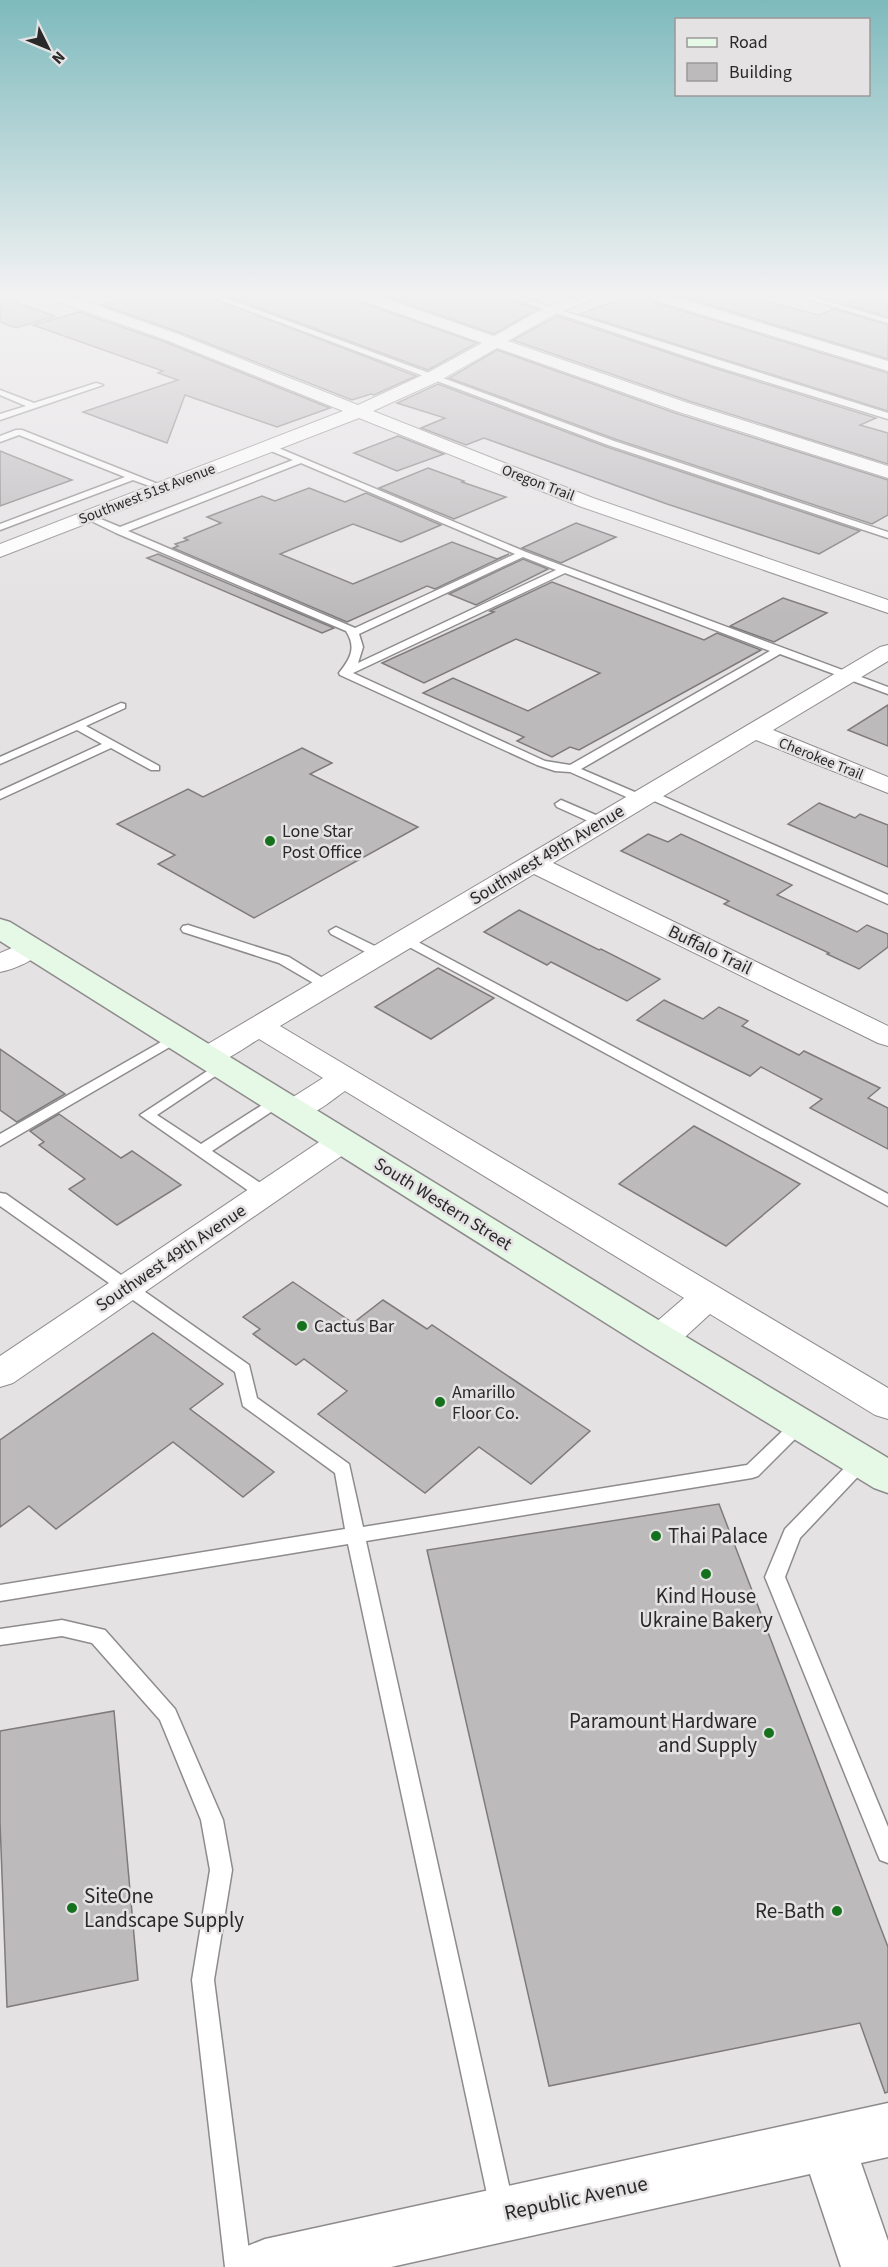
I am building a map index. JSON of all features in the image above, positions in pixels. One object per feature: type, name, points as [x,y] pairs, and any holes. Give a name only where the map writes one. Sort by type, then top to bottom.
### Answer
[{"type":"main road","name":"South Western Street","points":[[0,928],[660,1339],[875,1469]]},
{"type":"street","name":"Oregon Trail","points":[[334,403],[586,502],[888,607]]},
{"type":"street","name":"Southwest 51st Avenue","points":[[1,550],[377,403]]},
{"type":"street","points":[[670,403],[888,472]]},
{"type":"street","name":"Southwest 49th Avenue","points":[[214,1062],[259,1026],[888,652]]},
{"type":"street","name":"Cherokee Trail","points":[[754,731],[888,786]]},
{"type":"street","name":"Buffalo Trail","points":[[533,863],[888,1037]]},
{"type":"street","points":[[0,964],[31,948]]},
{"type":"street","points":[[259,1026],[888,1405]]},
{"type":"street","points":[[285,1106],[343,1078]]},
{"type":"street","name":"Southwest 49th Avenue","points":[[0,1374],[342,1141]]},
{"type":"street","points":[[660,1339],[709,1296]]},
{"type":"street","name":"Republic Avenue","points":[[265,2267],[888,2130]]},
{"type":"street","points":[[827,2143],[869,2267]]},
{"type":"lane","points":[[26,403],[34,406]]},
{"type":"lane","points":[[0,417],[44,403]]},
{"type":"lane","points":[[503,403],[611,443],[888,535]]},
{"type":"lane","points":[[846,403],[888,416]]},
{"type":"lane","points":[[0,439],[20,432],[163,488]]},
{"type":"lane","points":[[269,447],[523,554],[888,691]]},
{"type":"lane","points":[[119,531],[299,461]]},
{"type":"lane","points":[[0,527],[133,477]]},
{"type":"lane","points":[[88,517],[350,630],[358,640],[358,654],[354,664],[344,673]]},
{"type":"lane","points":[[353,633],[523,554]]},
{"type":"lane","points":[[344,673],[564,570]]},
{"type":"lane","points":[[572,769],[779,650]]},
{"type":"lane","points":[[344,673],[541,764],[572,769],[645,797],[888,900]]},
{"type":"lane","points":[[0,761],[121,706]]},
{"type":"lane","points":[[77,726],[155,768]]},
{"type":"lane","points":[[0,795],[111,744]]},
{"type":"lane","points":[[561,804],[601,822]]},
{"type":"lane","points":[[188,929],[284,960],[327,985]]},
{"type":"lane","points":[[336,931],[380,954]]},
{"type":"lane","points":[[405,939],[888,1201]]},
{"type":"lane","points":[[0,1142],[175,1038]]},
{"type":"lane","points":[[214,1062],[147,1115],[265,1194]]},
{"type":"lane","points":[[201,1151],[285,1106]]},
{"type":"lane","points":[[0,1198],[243,1369],[249,1401],[343,1469],[503,2214]]},
{"type":"lane","points":[[0,1593],[752,1470],[801,1424]]},
{"type":"lane","points":[[875,1469],[792,1534],[775,1577],[888,1853]]},
{"type":"lane","points":[[0,1637],[62,1628],[98,1636],[168,1715],[212,1820],[221,1870],[203,1980],[238,2267]]},
{"type":"building","points":[[110,403],[182,403],[167,443],[83,412]]},
{"type":"building","points":[[207,403],[317,403],[330,408],[277,427]]},
{"type":"building","points":[[397,403],[488,403],[607,447],[860,531],[819,554],[667,504],[484,438],[466,445],[421,428],[445,418]]},
{"type":"building","points":[[516,403],[646,403],[888,480],[888,515],[872,524],[615,439]]},
{"type":"building","points":[[695,403],[827,403],[876,418],[860,425],[888,433],[888,464]]},
{"type":"building","points":[[862,403],[888,403],[888,411]]},
{"type":"building","points":[[398,436],[444,454],[397,471],[354,453]]},
{"type":"building","points":[[0,451],[72,480],[0,506]]},
{"type":"building","points":[[428,468],[506,497],[454,519],[379,488]]},
{"type":"building","points":[[309,488],[345,502],[366,493],[441,525],[401,542],[353,524],[280,554],[353,584],[452,542],[497,559],[509,554],[435,589],[427,586],[347,622],[173,548],[178,546],[175,544],[188,540],[184,538],[221,523],[207,517],[262,496],[275,501]]},
{"type":"building","points":[[576,523],[616,537],[561,563],[522,548]]},
{"type":"building","points":[[158,554],[334,628],[322,633],[147,558]]},
{"type":"building","points":[[523,559],[548,569],[476,605],[449,594]]},
{"type":"building","points":[[552,582],[704,640],[717,633],[761,650],[579,750],[570,747],[552,757],[517,741],[524,737],[423,693],[453,678],[528,711],[600,673],[516,639],[424,683],[382,663],[494,612],[490,611]]},
{"type":"building","points":[[783,598],[827,613],[774,642],[730,626]]},
{"type":"building","points":[[888,705],[888,746],[848,730]]},
{"type":"building","name":"Lone Star Post Office","points":[[302,748],[332,763],[310,774],[418,827],[254,918],[158,864],[175,855],[117,824],[188,789],[203,797]]},
{"type":"building","points":[[819,803],[855,818],[860,814],[888,825],[888,867],[788,824]]},
{"type":"building","points":[[648,834],[668,842],[681,834],[792,885],[777,895],[857,932],[867,925],[888,934],[888,947],[859,969],[827,954],[829,953],[724,904],[729,901],[621,851]]},
{"type":"building","points":[[519,910],[660,979],[627,1001],[551,962],[547,965],[484,932]]},
{"type":"building","points":[[438,968],[494,998],[431,1039],[375,1007]]},
{"type":"building","points":[[664,1000],[703,1019],[719,1007],[748,1021],[742,1026],[799,1055],[804,1051],[880,1088],[868,1098],[888,1108],[888,1149],[810,1108],[822,1099],[761,1067],[750,1076],[637,1020]]},
{"type":"building","points":[[0,1049],[65,1094],[17,1122],[0,1110]]},
{"type":"building","points":[[59,1114],[121,1158],[132,1151],[181,1185],[117,1225],[69,1189],[85,1179],[39,1145],[44,1142],[30,1131]]},
{"type":"building","points":[[694,1126],[800,1184],[726,1246],[619,1184]]},
{"type":"building","name":"Amarillo Floor Co.","points":[[293,1282],[353,1323],[383,1300],[427,1329],[432,1325],[590,1431],[531,1484],[479,1447],[425,1493],[318,1414],[347,1391],[304,1359],[296,1365],[253,1334],[260,1329],[243,1317]]},
{"type":"building","points":[[153,1333],[223,1384],[190,1409],[274,1472],[243,1497],[173,1442],[56,1529],[29,1506],[0,1527],[0,1440]]},
{"type":"building","points":[[719,1504],[888,1947],[888,2092],[885,2093],[860,2023],[549,2086],[427,1550]]},
{"type":"building","points":[[114,1711],[138,1980],[7,2007],[0,1822],[0,1731]]},
{"type":"place","name":"Lone Star Post Office","points":[[270,841]]},
{"type":"place","name":"Cactus Bar","points":[[302,1326]]},
{"type":"place","name":"Amarillo Floor Co.","points":[[440,1402]]},
{"type":"place","name":"Thai Palace","points":[[656,1536]]},
{"type":"place","name":"Kind House Ukraine Bakery","points":[[706,1574]]},
{"type":"place","name":"Paramount Hardware and Supply","points":[[769,1733]]},
{"type":"place","name":"SiteOne Landscape Supply","points":[[72,1908]]},
{"type":"place","name":"Re-Bath","points":[[837,1911]]}]
